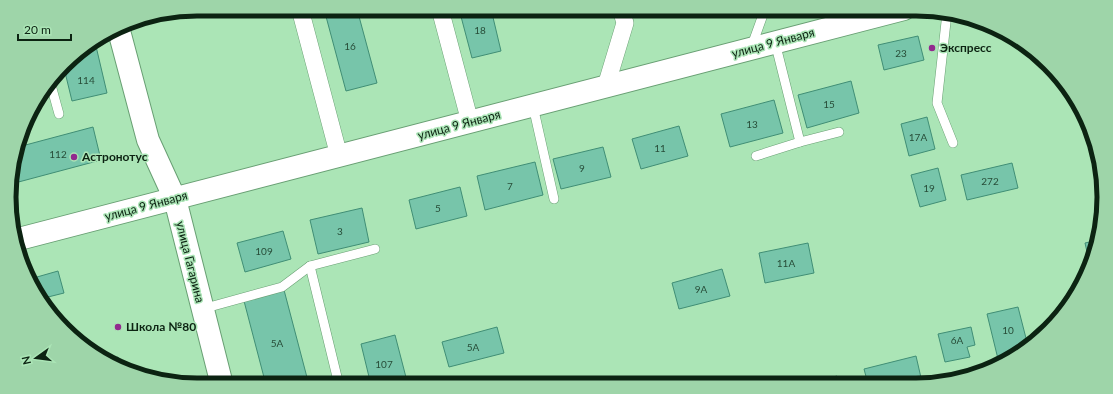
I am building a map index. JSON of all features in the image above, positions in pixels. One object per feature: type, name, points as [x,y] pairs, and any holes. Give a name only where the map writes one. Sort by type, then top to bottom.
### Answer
[{"type":"street","points":[[302,16],[339,156]]},
{"type":"street","points":[[442,16],[470,122]]},
{"type":"street","points":[[606,86],[625,23],[623,16]]},
{"type":"street","name":"улица 9 Января","points":[[21,239],[877,16]]},
{"type":"street","name":"улица Гагарина","points":[[120,34],[148,140],[174,199],[220,378]]},
{"type":"lane","points":[[750,49],[762,16]]},
{"type":"lane","points":[[946,19],[937,103],[953,143]]},
{"type":"lane","points":[[775,42],[800,142]]},
{"type":"lane","points":[[52,89],[59,114]]},
{"type":"lane","points":[[533,106],[554,199]]},
{"type":"lane","points":[[756,156],[800,142],[839,132]]},
{"type":"lane","points":[[202,309],[282,287],[310,266],[375,249]]},
{"type":"lane","points":[[310,266],[337,378]]},
{"type":"building","points":[[326,16],[359,16],[377,83],[346,91]]},
{"type":"building","points":[[461,16],[493,16],[501,51],[472,58]]},
{"type":"building","points":[[918,36],[924,60],[884,70],[878,45]]},
{"type":"building","points":[[96,47],[107,93],[72,101],[65,73],[87,53]]},
{"type":"building","points":[[851,81],[859,113],[807,128],[798,95]]},
{"type":"building","points":[[774,100],[783,133],[730,147],[721,114]]},
{"type":"building","points":[[927,117],[935,149],[909,156],[901,124]]},
{"type":"building","points":[[679,126],[688,156],[641,169],[632,139]]},
{"type":"building","points":[[93,127],[101,160],[16,183],[19,162],[24,145]]},
{"type":"building","points":[[603,147],[611,177],[561,189],[553,159]]},
{"type":"building","points":[[535,162],[543,195],[485,210],[477,176]]},
{"type":"building","points":[[1012,163],[1018,188],[967,200],[961,175]]},
{"type":"building","points":[[938,168],[946,200],[920,207],[911,175]]},
{"type":"building","points":[[460,187],[467,216],[416,229],[409,200]]},
{"type":"building","points":[[362,208],[369,242],[318,254],[310,220]]},
{"type":"building","points":[[283,231],[291,259],[245,272],[237,243]]},
{"type":"building","points":[[1092,241],[1087,254],[1085,243]]},
{"type":"building","points":[[808,243],[814,273],[765,283],[759,253]]},
{"type":"building","points":[[722,269],[730,296],[679,309],[672,283]]},
{"type":"building","points":[[58,271],[64,293],[47,297],[35,278]]},
{"type":"building","points":[[284,290],[307,378],[264,378],[244,301]]},
{"type":"building","points":[[1018,307],[1027,340],[998,358],[987,314]]},
{"type":"building","points":[[497,327],[504,353],[449,367],[442,342]]},
{"type":"building","points":[[971,327],[975,345],[967,347],[970,357],[945,362],[938,334]]},
{"type":"building","points":[[395,335],[406,378],[369,378],[361,344]]},
{"type":"building","points":[[916,356],[921,378],[866,378],[864,369]]},
{"type":"place","name":"Экспресс","points":[[932,48]]},
{"type":"place","name":"Астронотус","points":[[74,157]]},
{"type":"place","name":"Школа №80","points":[[118,327]]}]
